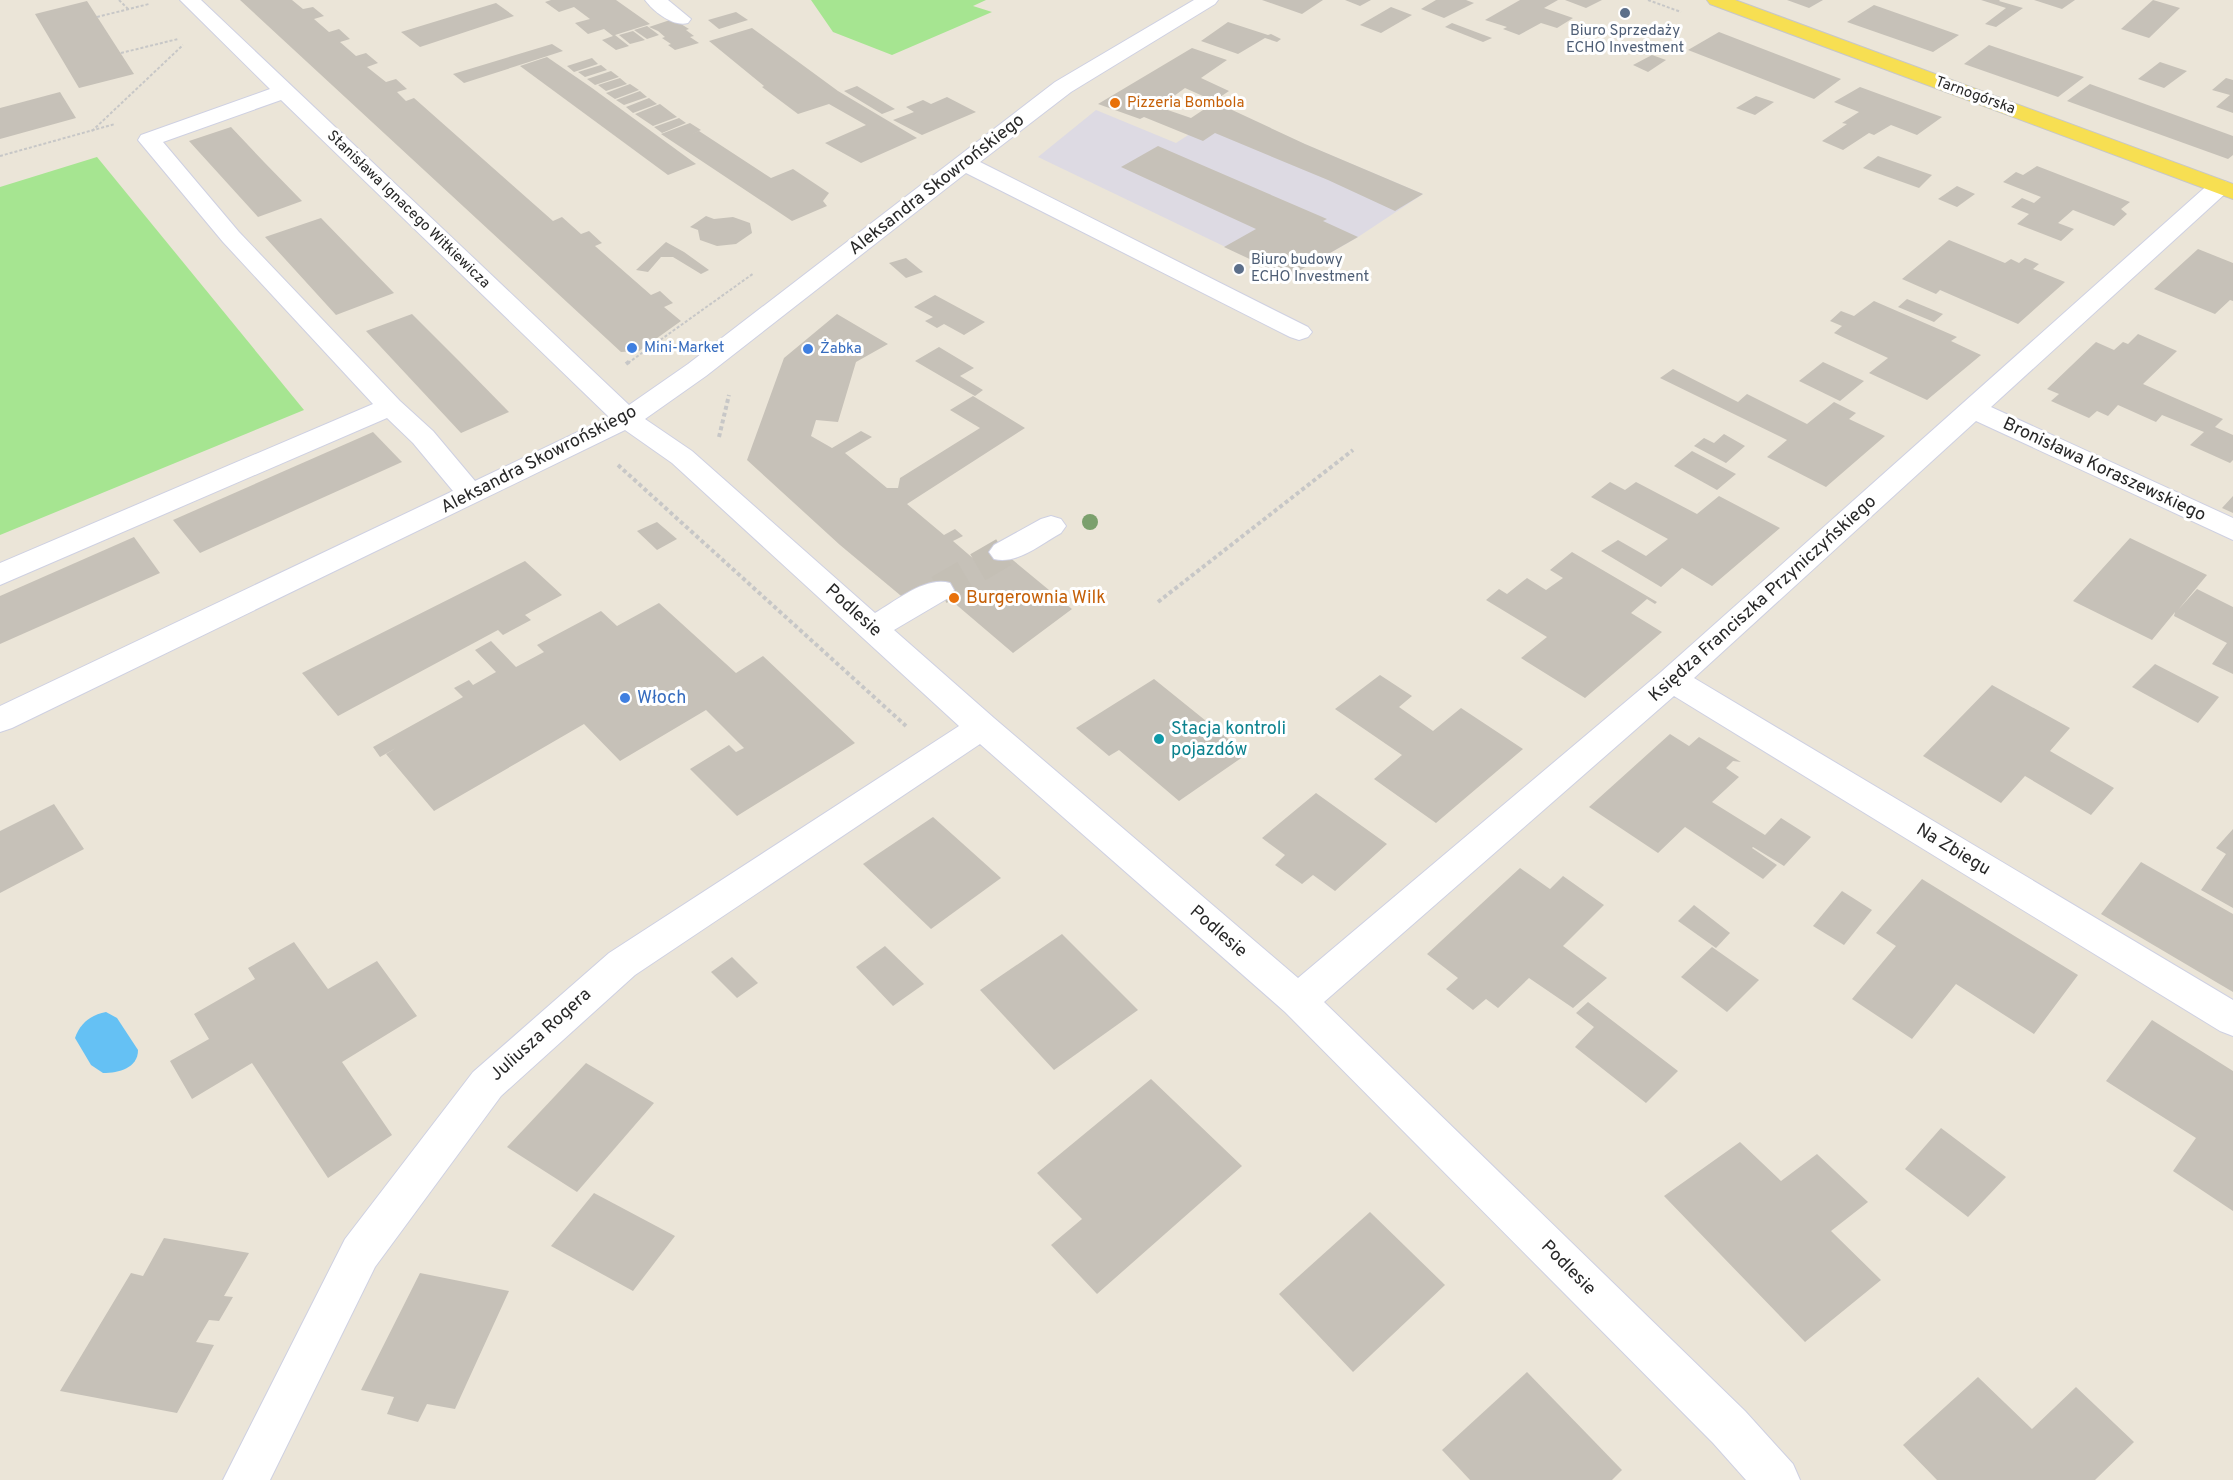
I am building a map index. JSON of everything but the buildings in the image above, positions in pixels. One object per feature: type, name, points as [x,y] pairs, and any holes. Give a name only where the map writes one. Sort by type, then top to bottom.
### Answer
[{"type":"main road","name":"Tarnogórska","points":[[1717,0],[2226,190]]},
{"type":"street","name":"Stanisława Ignacego Witkiewicza","points":[[190,0],[627,419]]},
{"type":"street","points":[[655,0],[681,19]]},
{"type":"street","name":"Aleksandra Skowrońskiego","points":[[0,720],[627,419],[697,370],[1063,87],[1208,0]]},
{"type":"street","points":[[285,91],[149,140],[231,237],[390,407],[431,446],[471,494]]},
{"type":"street","points":[[964,164],[1299,332]]},
{"type":"street","name":"Księdza Franciszka Przyniczyńskiego","points":[[1298,1001],[1672,681],[1974,410],[2226,190]]},
{"type":"street","points":[[0,575],[390,407]]},
{"type":"street","name":"Bronisława Koraszewskiego","points":[[1974,410],[2233,530]]},
{"type":"street","name":"Podlesie","points":[[627,419],[682,457],[982,727],[1298,1001],[1730,1427],[1777,1480]]},
{"type":"street","points":[[1004,552],[1051,526]]},
{"type":"street","points":[[873,628],[939,590]]},
{"type":"street","name":"Na Zbiegu","points":[[1672,681],[2233,1020]]},
{"type":"street","name":"Juliusza Rogera","points":[[246,1480],[360,1253],[487,1084],[622,964],[982,727]]},
{"type":"path","points":[[119,0],[129,9]]},
{"type":"path","points":[[97,17],[149,4]]},
{"type":"path","points":[[92,130],[188,38],[121,53]]},
{"type":"path","points":[[1158,602],[1353,450]]},
{"type":"path","points":[[615,461],[909,728]]},
{"type":"shaded area","points":[[1096,110],[1176,143],[1225,111],[1423,194],[1358,237],[1288,277],[1038,157]]},
{"type":"green space","points":[[811,0],[986,0],[973,6],[992,12],[892,55],[833,32]]},
{"type":"green space","points":[[97,157],[304,410],[0,535],[0,187]]},
{"type":"water","points":[[106,1012],[117,1018],[138,1050],[135,1061],[131,1065],[115,1072],[103,1073],[91,1065],[75,1038],[87,1020]]},
{"type":"tunnel","points":[[939,590],[1004,552]]},
{"type":"place","name":"Biuro Sprzedaży ECHO Investment","points":[[1625,13]]},
{"type":"place","name":"Pizzeria Bombola","points":[[1115,103]]},
{"type":"place","name":"Biuro budowy ECHO Investment","points":[[1239,269]]},
{"type":"place","name":"Mini-Market","points":[[632,348]]},
{"type":"place","name":"Żabka","points":[[808,349]]},
{"type":"place","name":"Burgerownia Wilk","points":[[954,598]]},
{"type":"place","name":"Włoch","points":[[625,698]]},
{"type":"place","name":"Stacja kontroli pojazdów","points":[[1159,739]]}]
